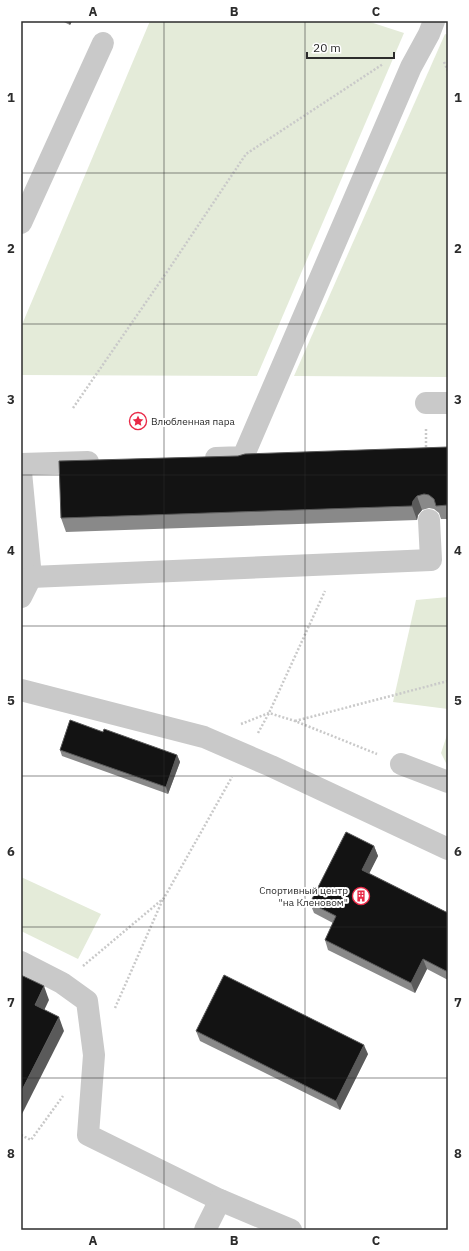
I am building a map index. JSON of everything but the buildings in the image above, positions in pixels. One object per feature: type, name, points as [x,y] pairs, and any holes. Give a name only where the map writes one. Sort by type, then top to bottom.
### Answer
[{"type":"lane","points":[[196,458],[243,457],[410,67],[432,27]]},
{"type":"lane","points":[[21,223],[103,44]]},
{"type":"lane","points":[[426,403],[448,403]]},
{"type":"lane","points":[[21,464],[104,461]]},
{"type":"lane","points":[[21,472],[31,577],[21,597]]},
{"type":"lane","points":[[31,577],[439,559],[429,520]]},
{"type":"lane","points":[[21,690],[204,737],[448,849]]},
{"type":"lane","points":[[401,764],[448,782]]},
{"type":"lane","points":[[21,962],[62,983],[87,1001],[94,1054],[88,1135],[220,1200],[291,1230]]},
{"type":"lane","points":[[205,1230],[220,1200]]},
{"type":"path","points":[[432,27],[448,71]]},
{"type":"path","points":[[73,408],[167,273],[246,154],[383,64]]},
{"type":"path","points":[[426,403],[426,454]]},
{"type":"path","points":[[113,1012],[164,898],[244,755],[270,713],[338,564]]},
{"type":"path","points":[[295,721],[448,681]]},
{"type":"path","points":[[204,737],[270,713],[295,721],[401,764]]},
{"type":"path","points":[[62,983],[164,898]]},
{"type":"path","points":[[21,1135],[31,1140],[67,1091]]},
{"type":"green space","points":[[150,21],[367,21],[404,33],[257,376],[21,375],[21,327]]},
{"type":"green space","points":[[445,34],[448,35],[448,377],[294,376]]},
{"type":"green space","points":[[448,597],[448,709],[393,702],[416,600]]},
{"type":"green space","points":[[448,732],[448,767],[441,753]]},
{"type":"green space","points":[[21,877],[101,914],[78,959],[21,931]]},
{"type":"place","name":"Влюбленная пара","points":[[138,421]]},
{"type":"place","name":"Спортивный центр \"на Кленовом\"","points":[[361,896]]}]
